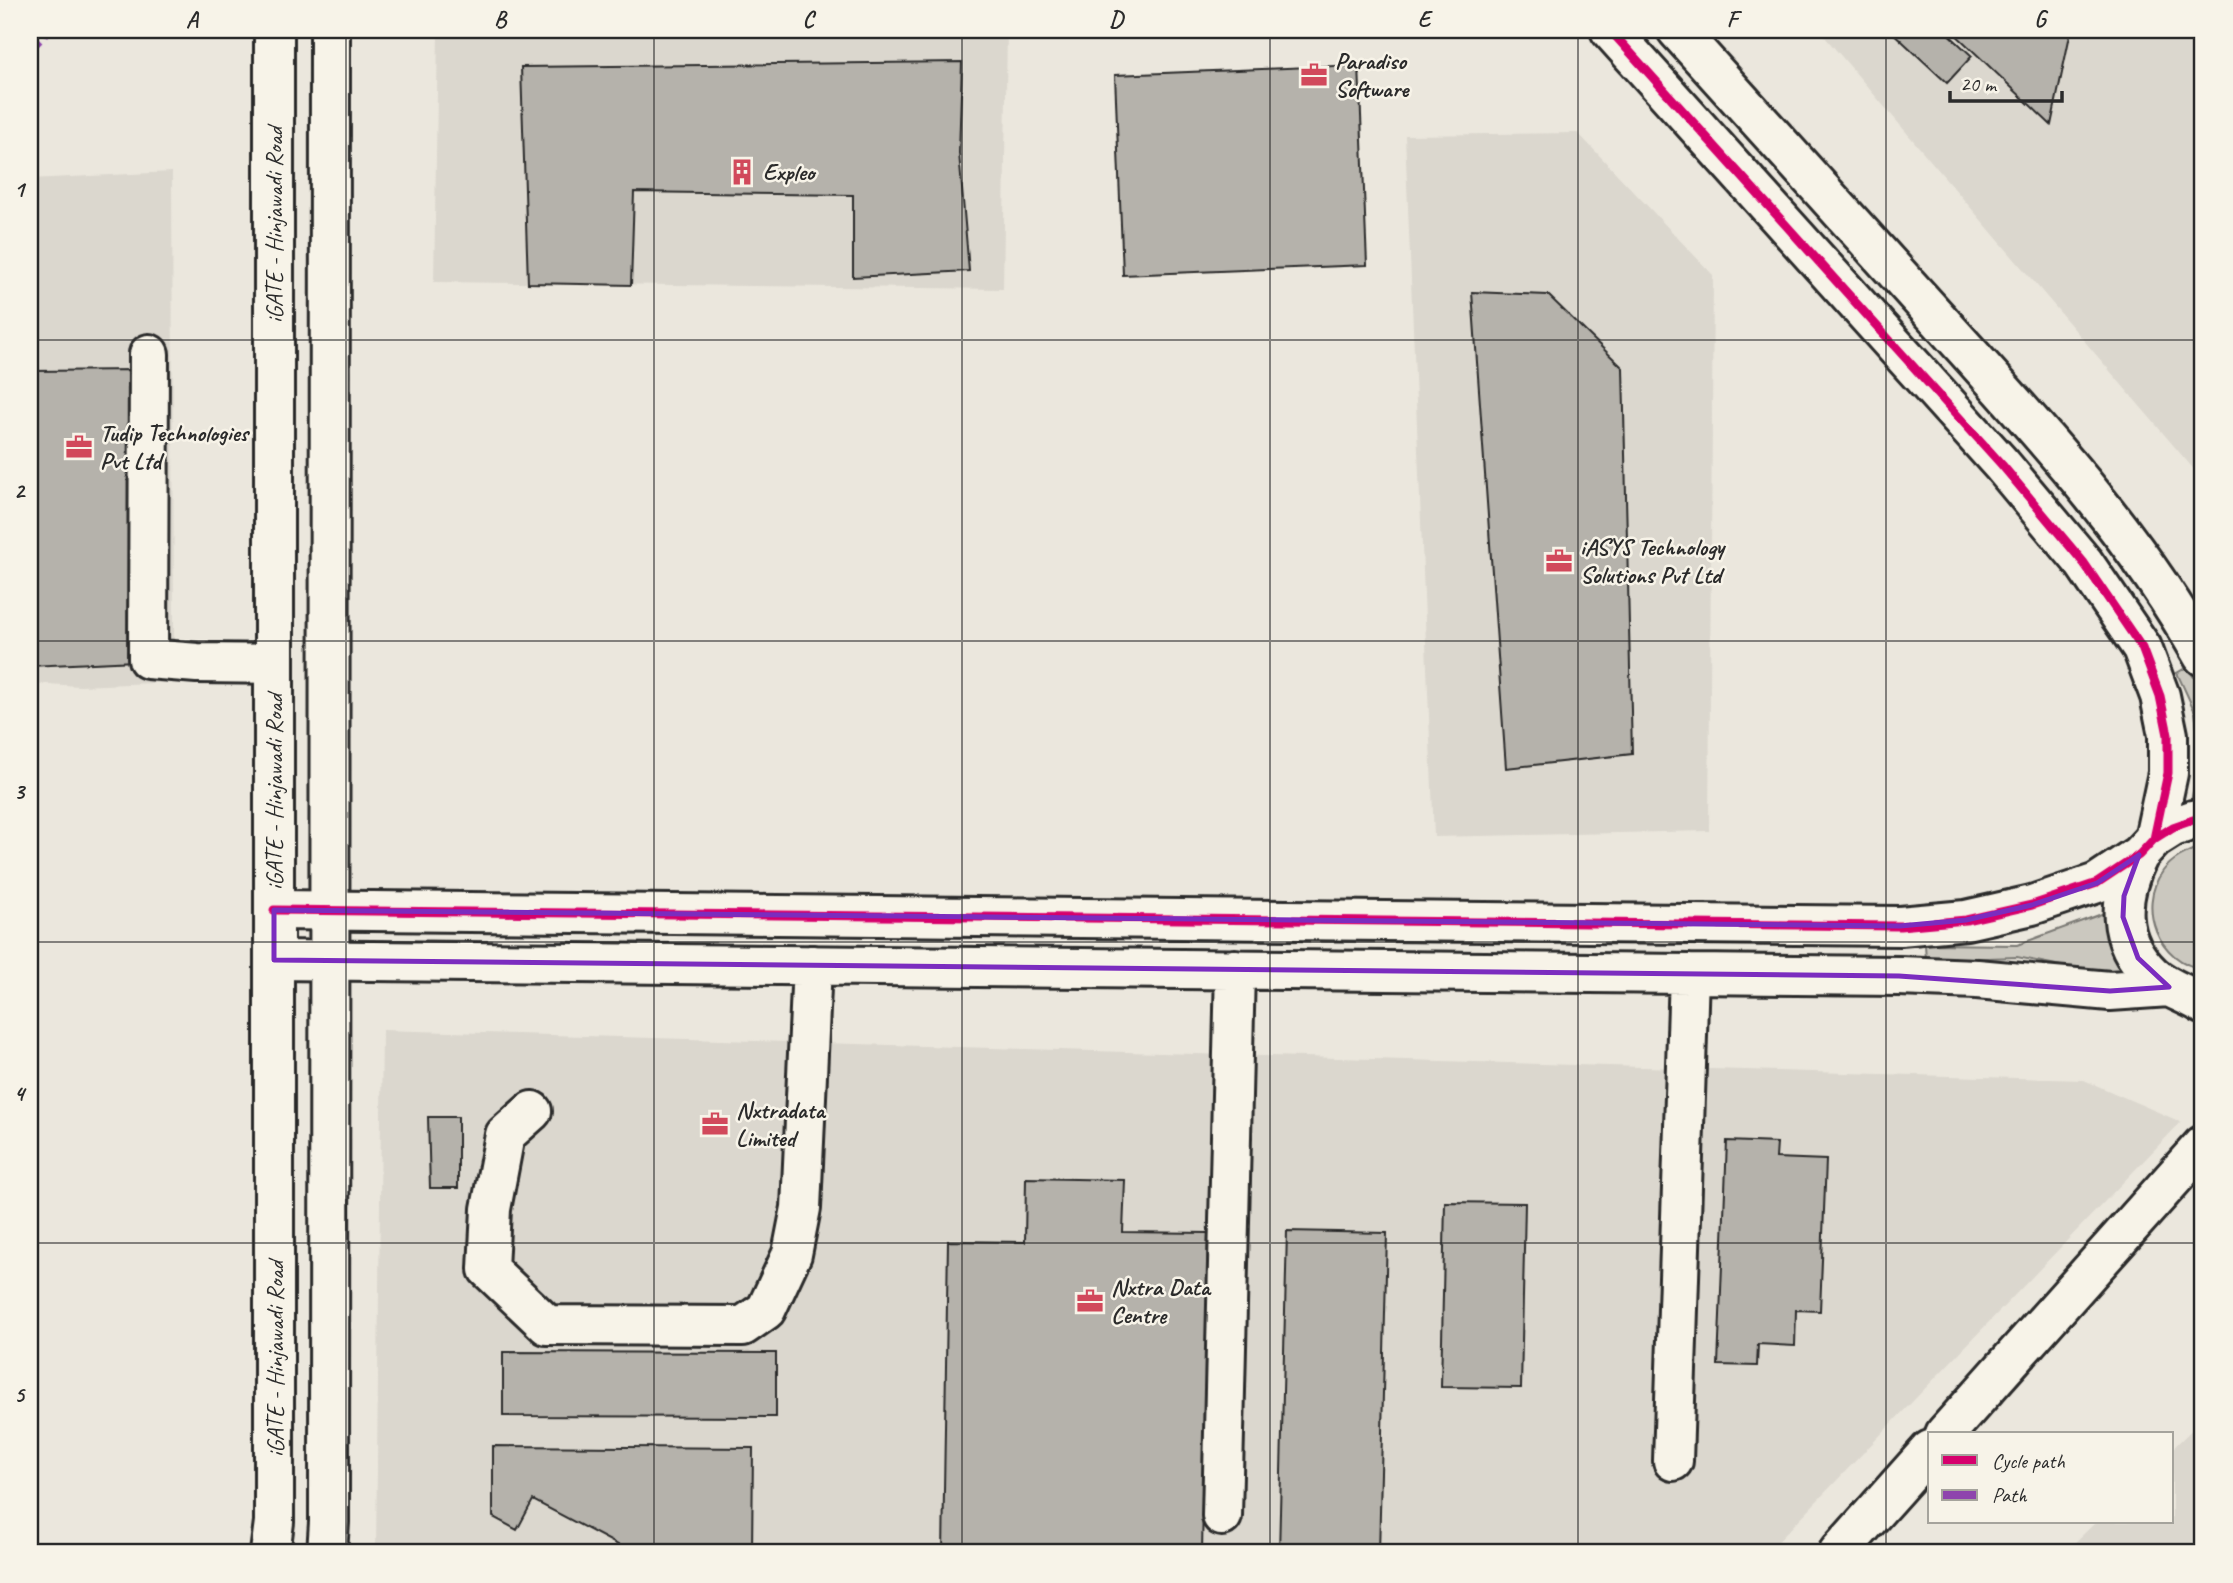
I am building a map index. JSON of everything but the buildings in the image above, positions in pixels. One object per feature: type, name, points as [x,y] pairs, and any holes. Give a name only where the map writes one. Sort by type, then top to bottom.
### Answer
[{"type":"street","name":"iGATE - Hinjawadi Road","points":[[271,1553],[274,1508],[274,30]]},
{"type":"street","points":[[327,1553],[330,30]]},
{"type":"street","points":[[1610,30],[2002,465],[2084,563],[2142,648],[2160,696],[2168,735],[2168,773],[2147,847],[2129,875],[2124,895],[2123,917],[2128,939],[2138,958],[2152,975],[2191,996]]},
{"type":"street","points":[[1677,30],[2039,431],[2124,533],[2184,622],[2203,656]]},
{"type":"street","points":[[149,354],[148,659],[274,664]]},
{"type":"street","points":[[274,909],[1900,926],[1966,920],[2032,905],[2097,883],[2173,827],[2203,819]]},
{"type":"street","points":[[274,960],[1899,976],[1977,979],[2191,996]]},
{"type":"street","points":[[532,1111],[505,1135],[491,1209],[488,1269],[547,1325],[743,1326],[766,1310],[792,1254],[801,1208],[812,965]]},
{"type":"street","points":[[1222,1516],[1235,969]]},
{"type":"street","points":[[1672,1461],[1689,974]]},
{"type":"street","points":[[1947,1432],[2203,1145]]},
{"type":"street","points":[[1838,1553],[1928,1452]]},
{"type":"highlighted area","points":[[2139,855],[2124,896],[2123,917],[2138,958],[2169,987],[2110,991],[1899,976],[274,960],[274,910],[1900,926],[1966,920],[2032,905],[2097,883]]},
{"type":"shaded area","points":[[438,30],[1007,30],[1003,289],[434,282]]},
{"type":"shaded area","points":[[1819,30],[2203,30],[2203,480]]},
{"type":"shaded area","name":"iASYS Technology Solutions Pvt Ltd","points":[[1578,133],[1713,275],[1709,831],[1434,837],[1405,135]]},
{"type":"shaded area","points":[[172,172],[174,639],[177,682],[80,686],[30,683],[30,179]]},
{"type":"shaded area","points":[[2187,667],[2203,691],[2203,803],[2190,807],[2200,754],[2195,712],[2177,673]]},
{"type":"shaded area","points":[[2203,847],[2203,969],[2174,956],[2156,931],[2152,916],[2155,886],[2163,871],[2179,857]]},
{"type":"shaded area","points":[[2115,909],[2131,980],[2017,957],[1926,960],[1925,944],[2017,945]]},
{"type":"shaded area","points":[[382,1030],[2084,1080],[2181,1122],[1767,1553],[385,1553],[376,1550]]},
{"type":"shaded area","points":[[2203,1419],[2203,1553],[2064,1553],[2094,1524],[2174,1524],[2174,1447]]},
{"type":"marked path","points":[[30,50],[50,30]]},
{"type":"cycle path","points":[[1610,30],[2002,465],[2084,563],[2142,648],[2160,696],[2168,735],[2168,773],[2154,839]]},
{"type":"cycle path","points":[[274,910],[1900,926],[1966,920],[2032,905],[2097,883],[2139,855],[2154,839],[2173,827],[2203,819]]},
{"type":"place","name":"Paradiso Software","points":[[1314,75]]},
{"type":"place","name":"Expleo","points":[[742,172]]},
{"type":"place","name":"Tudip Technologies Pvt Ltd","points":[[79,447]]},
{"type":"place","name":"iASYS Technology Solutions Pvt Ltd","points":[[1559,561]]},
{"type":"place","name":"Nxtradata Limited","points":[[715,1124]]},
{"type":"place","name":"Nxtra Data Centre","points":[[1090,1301]]}]
